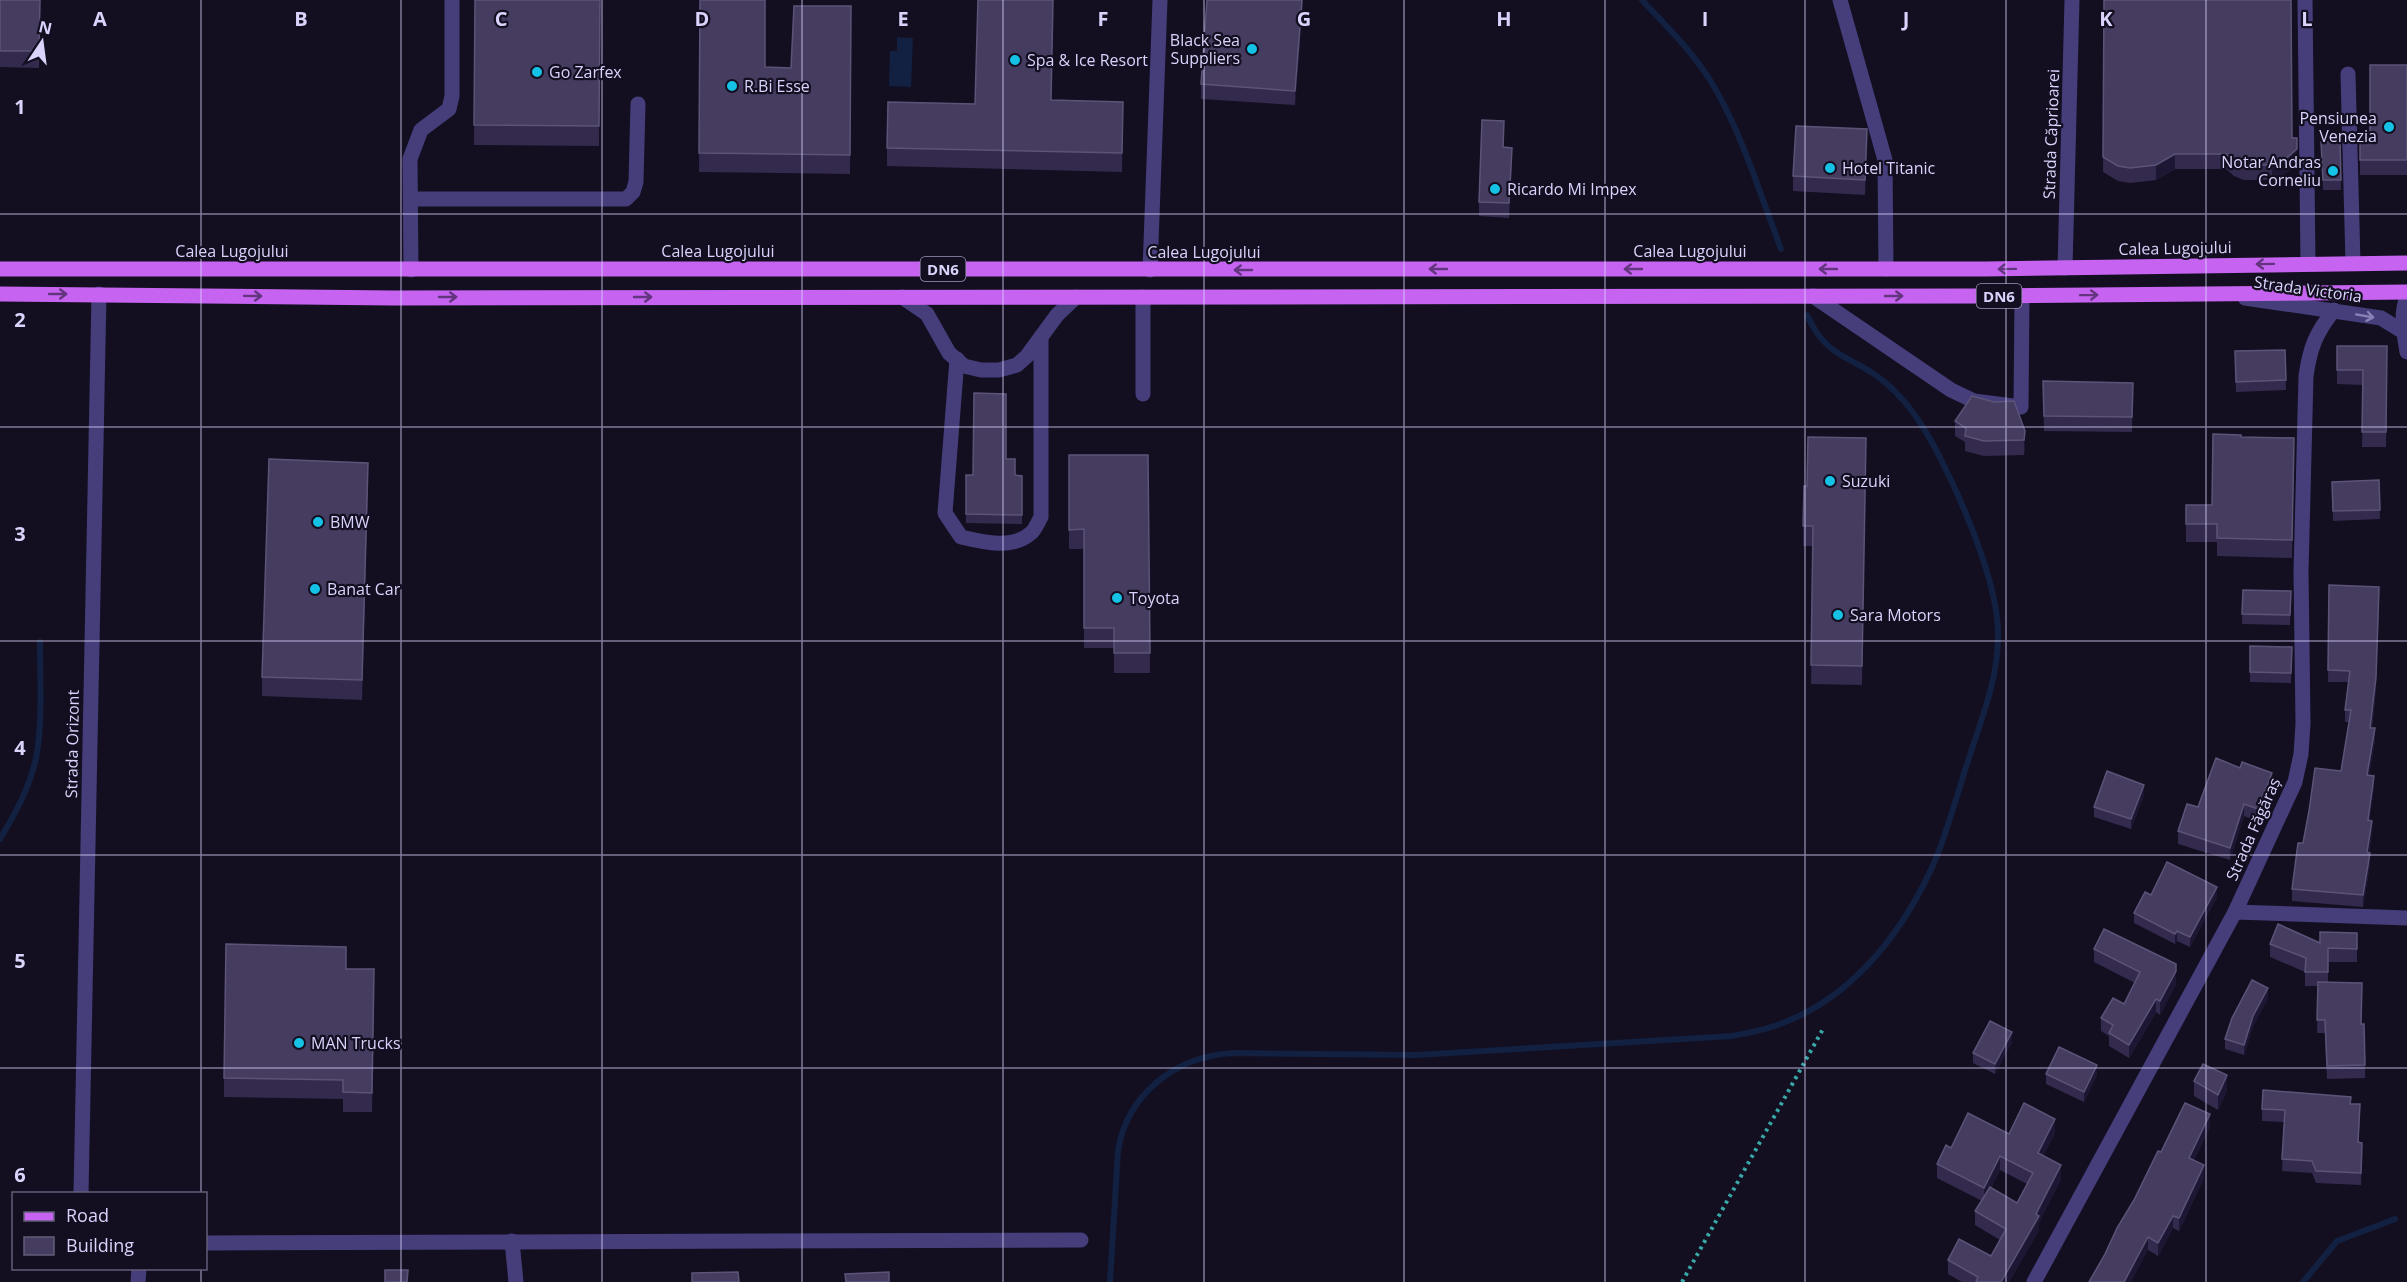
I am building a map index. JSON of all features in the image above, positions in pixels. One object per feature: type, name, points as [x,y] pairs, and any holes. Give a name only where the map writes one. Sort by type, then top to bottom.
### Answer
[{"type":"main road","name":"Calea Lugojului","points":[[0,269],[1887,269],[2407,263]]},
{"type":"main road","name":"DN6","points":[[0,294],[393,298],[2022,296],[2407,292]]},
{"type":"street","points":[[411,270],[410,159],[421,130],[449,109],[452,96],[452,0]]},
{"type":"street","points":[[1150,270],[1160,0]]},
{"type":"street","points":[[1840,0],[1885,160],[1887,269]]},
{"type":"street","name":"Strada Căprioarei","points":[[2065,268],[2072,0]]},
{"type":"street","points":[[2305,0],[2308,263]]},
{"type":"street","points":[[2348,74],[2353,263]]},
{"type":"street","points":[[411,199],[626,199],[633,192],[636,182],[638,104]]},
{"type":"street","name":"Strada Orizont","points":[[81,1192],[99,294]]},
{"type":"street","name":"Strada Victoria","points":[[2204,294],[2381,318],[2405,332]]},
{"type":"street","points":[[1813,296],[1951,390],[1974,401],[2021,407],[2022,296]]},
{"type":"street","points":[[902,297],[927,314],[950,353],[964,366],[981,370],[999,370],[1017,365],[1057,315],[1076,297]]},
{"type":"street","points":[[1143,297],[1143,394]]},
{"type":"street","points":[[2407,297],[2403,309],[2407,352]]},
{"type":"street","name":"Strada Făgăraș","points":[[2034,1282],[2235,912],[2290,796],[2299,768],[2303,724],[2301,572],[2306,376],[2309,351],[2320,328],[2334,310]]},
{"type":"street","points":[[957,359],[945,513],[961,537],[987,543],[1014,543],[1032,533],[1041,517],[1041,337]]},
{"type":"street","points":[[2235,912],[2407,918]]},
{"type":"street","points":[[207,1243],[1081,1240]]},
{"type":"street","points":[[512,1241],[516,1282]]},
{"type":"path","points":[[1682,1282],[1823,1029]]},
{"type":"water","points":[[897,37],[913,38],[911,87],[889,86],[890,51],[897,51]]},
{"type":"building","points":[[0,0],[40,0],[39,51],[0,51]]},
{"type":"building","name":"Go Zarfex","points":[[475,0],[600,0],[599,126],[474,125]]},
{"type":"building","points":[[700,0],[765,0],[765,67],[791,68],[794,6],[851,6],[850,155],[699,153]]},
{"type":"building","name":"Spa & Ice Resort","points":[[978,0],[1053,0],[1051,100],[1123,102],[1122,153],[887,148],[888,102],[975,104]]},
{"type":"building","name":"Black Sea Suppliers","points":[[1207,0],[1302,0],[1295,91],[1201,84]]},
{"type":"building","points":[[2104,0],[2291,0],[2292,138],[2297,138],[2297,149],[2283,161],[2272,165],[2244,165],[2234,161],[2226,154],[2175,154],[2156,165],[2130,168],[2118,166],[2103,157]]},
{"type":"building","name":"Pensiunea Venezia","points":[[2370,65],[2407,65],[2407,160],[2360,160],[2360,135],[2370,135]]},
{"type":"building","name":"Ricardo Mi Impex","points":[[1482,120],[1504,121],[1503,147],[1512,148],[1509,203],[1479,202]]},
{"type":"building","name":"Hotel Titanic","points":[[1796,126],[1867,129],[1865,180],[1793,176]]},
{"type":"building","name":"Notar Andras Corneliu","points":[[2340,141],[2341,180],[2323,180],[2321,142]]},
{"type":"building","points":[[2337,346],[2387,346],[2386,432],[2362,432],[2363,370],[2337,370]]},
{"type":"building","points":[[2285,350],[2286,380],[2236,382],[2235,351]]},
{"type":"building","points":[[2043,381],[2133,383],[2132,417],[2044,416]]},
{"type":"building","points":[[974,393],[1006,394],[1006,459],[1015,459],[1015,475],[1022,476],[1022,515],[966,514],[966,475],[973,475]]},
{"type":"building","points":[[1972,396],[1994,402],[2014,401],[2025,431],[2024,440],[1984,441],[1965,436],[1966,428],[1955,421]]},
{"type":"building","points":[[2213,434],[2294,438],[2292,540],[2217,538],[2217,524],[2186,524],[2186,505],[2212,505]]},
{"type":"building","name":"Sara Motors","points":[[1808,437],[1866,438],[1862,666],[1811,665],[1813,526],[1803,526]]},
{"type":"building","name":"Toyota","points":[[1069,455],[1148,455],[1150,653],[1114,653],[1114,628],[1084,628],[1084,529],[1069,530]]},
{"type":"building","name":"Banat Car","points":[[269,459],[368,463],[362,680],[262,677]]},
{"type":"building","points":[[2379,480],[2380,510],[2333,511],[2332,482]]},
{"type":"building","points":[[2329,585],[2379,587],[2376,677],[2370,728],[2375,728],[2367,775],[2374,776],[2368,820],[2372,821],[2367,852],[2370,853],[2363,895],[2292,889],[2298,843],[2303,843],[2315,768],[2341,771],[2351,710],[2345,710],[2350,671],[2328,670]]},
{"type":"building","points":[[2243,590],[2291,591],[2290,615],[2242,614]]},
{"type":"building","points":[[2250,646],[2292,647],[2291,673],[2250,672]]},
{"type":"building","points":[[2216,758],[2240,768],[2242,762],[2272,773],[2258,809],[2244,804],[2230,848],[2178,831],[2187,804],[2198,807]]},
{"type":"building","points":[[2107,771],[2144,785],[2131,819],[2094,807]]},
{"type":"building","points":[[2167,862],[2217,887],[2190,937],[2177,931],[2175,934],[2134,913],[2145,892],[2151,895]]},
{"type":"building","points":[[2278,924],[2320,943],[2320,932],[2357,933],[2357,949],[2328,948],[2328,972],[2305,972],[2306,958],[2270,944]]},
{"type":"building","points":[[2104,929],[2176,964],[2176,971],[2160,1001],[2156,999],[2129,1045],[2109,1033],[2113,1025],[2101,1018],[2113,998],[2124,1004],[2140,972],[2094,949]]},
{"type":"building","name":"MAN Trucks","points":[[226,944],[346,947],[346,969],[374,969],[372,1093],[343,1092],[343,1080],[224,1078]]},
{"type":"building","points":[[2252,980],[2268,988],[2253,1016],[2244,1045],[2225,1039],[2232,1018]]},
{"type":"building","points":[[2318,982],[2362,983],[2361,1024],[2364,1024],[2365,1065],[2327,1066],[2325,1020],[2317,1020]]},
{"type":"building","points":[[1990,1021],[2012,1032],[1995,1064],[1973,1053]]},
{"type":"building","points":[[2059,1047],[2097,1065],[2084,1092],[2046,1074]]},
{"type":"building","points":[[2203,1064],[2227,1075],[2218,1095],[2194,1081]]},
{"type":"building","points":[[2263,1090],[2351,1097],[2350,1104],[2360,1104],[2358,1142],[2362,1143],[2361,1173],[2316,1171],[2312,1161],[2282,1159],[2285,1110],[2262,1109]]},
{"type":"building","points":[[2024,1103],[2055,1119],[2038,1153],[2061,1165],[2036,1214],[2039,1216],[2001,1282],[1976,1282],[1978,1277],[1948,1260],[1959,1239],[1991,1256],[2006,1229],[1975,1211],[1990,1187],[2017,1203],[2033,1173],[2000,1156],[1984,1188],[1937,1164],[1946,1145],[1951,1148],[1968,1113],[2009,1134]]},
{"type":"building","points":[[2185,1103],[2210,1114],[2189,1158],[2204,1165],[2179,1218],[2173,1216],[2158,1243],[2148,1237],[2124,1282],[2089,1282],[2158,1151],[2161,1152]]},
{"type":"building","points":[[385,1270],[408,1270],[407,1282],[385,1282]]},
{"type":"building","points":[[738,1272],[739,1282],[692,1282],[692,1273]]},
{"type":"building","points":[[889,1272],[889,1282],[846,1282],[845,1274]]},
{"type":"waterway","points":[[1642,0],[1695,58],[1721,99],[1749,163],[1781,249]]},
{"type":"waterway","points":[[1110,1282],[1118,1151],[1123,1131],[1143,1096],[1157,1082],[1191,1062],[1232,1053],[1416,1055],[1732,1036],[1762,1030],[1807,1012],[1855,978],[1894,933],[1925,882],[1937,856],[1949,820],[1996,666],[1997,615],[1973,530],[1942,462],[1922,426],[1906,403],[1887,384],[1824,342],[1807,315]]},
{"type":"waterway","points":[[0,839],[26,790],[36,758],[40,715],[40,642]]},
{"type":"waterway","points":[[2303,1282],[2337,1241],[2395,1219]]},
{"type":"place","name":"Black Sea Suppliers","points":[[1252,49]]},
{"type":"place","name":"Spa & Ice Resort","points":[[1015,60]]},
{"type":"place","name":"Go Zarfex","points":[[537,72]]},
{"type":"place","name":"R.Bi Esse","points":[[732,86]]},
{"type":"place","name":"Pensiunea Venezia","points":[[2389,127]]},
{"type":"place","name":"Hotel Titanic","points":[[1830,168]]},
{"type":"place","name":"Notar Andras Corneliu","points":[[2333,171]]},
{"type":"place","name":"Ricardo Mi Impex","points":[[1495,189]]},
{"type":"place","name":"Suzuki","points":[[1830,481]]},
{"type":"place","name":"BMW","points":[[318,522]]},
{"type":"place","name":"Banat Car","points":[[315,589]]},
{"type":"place","name":"Toyota","points":[[1117,598]]},
{"type":"place","name":"Sara Motors","points":[[1838,615]]},
{"type":"place","name":"MAN Trucks","points":[[299,1043]]}]
